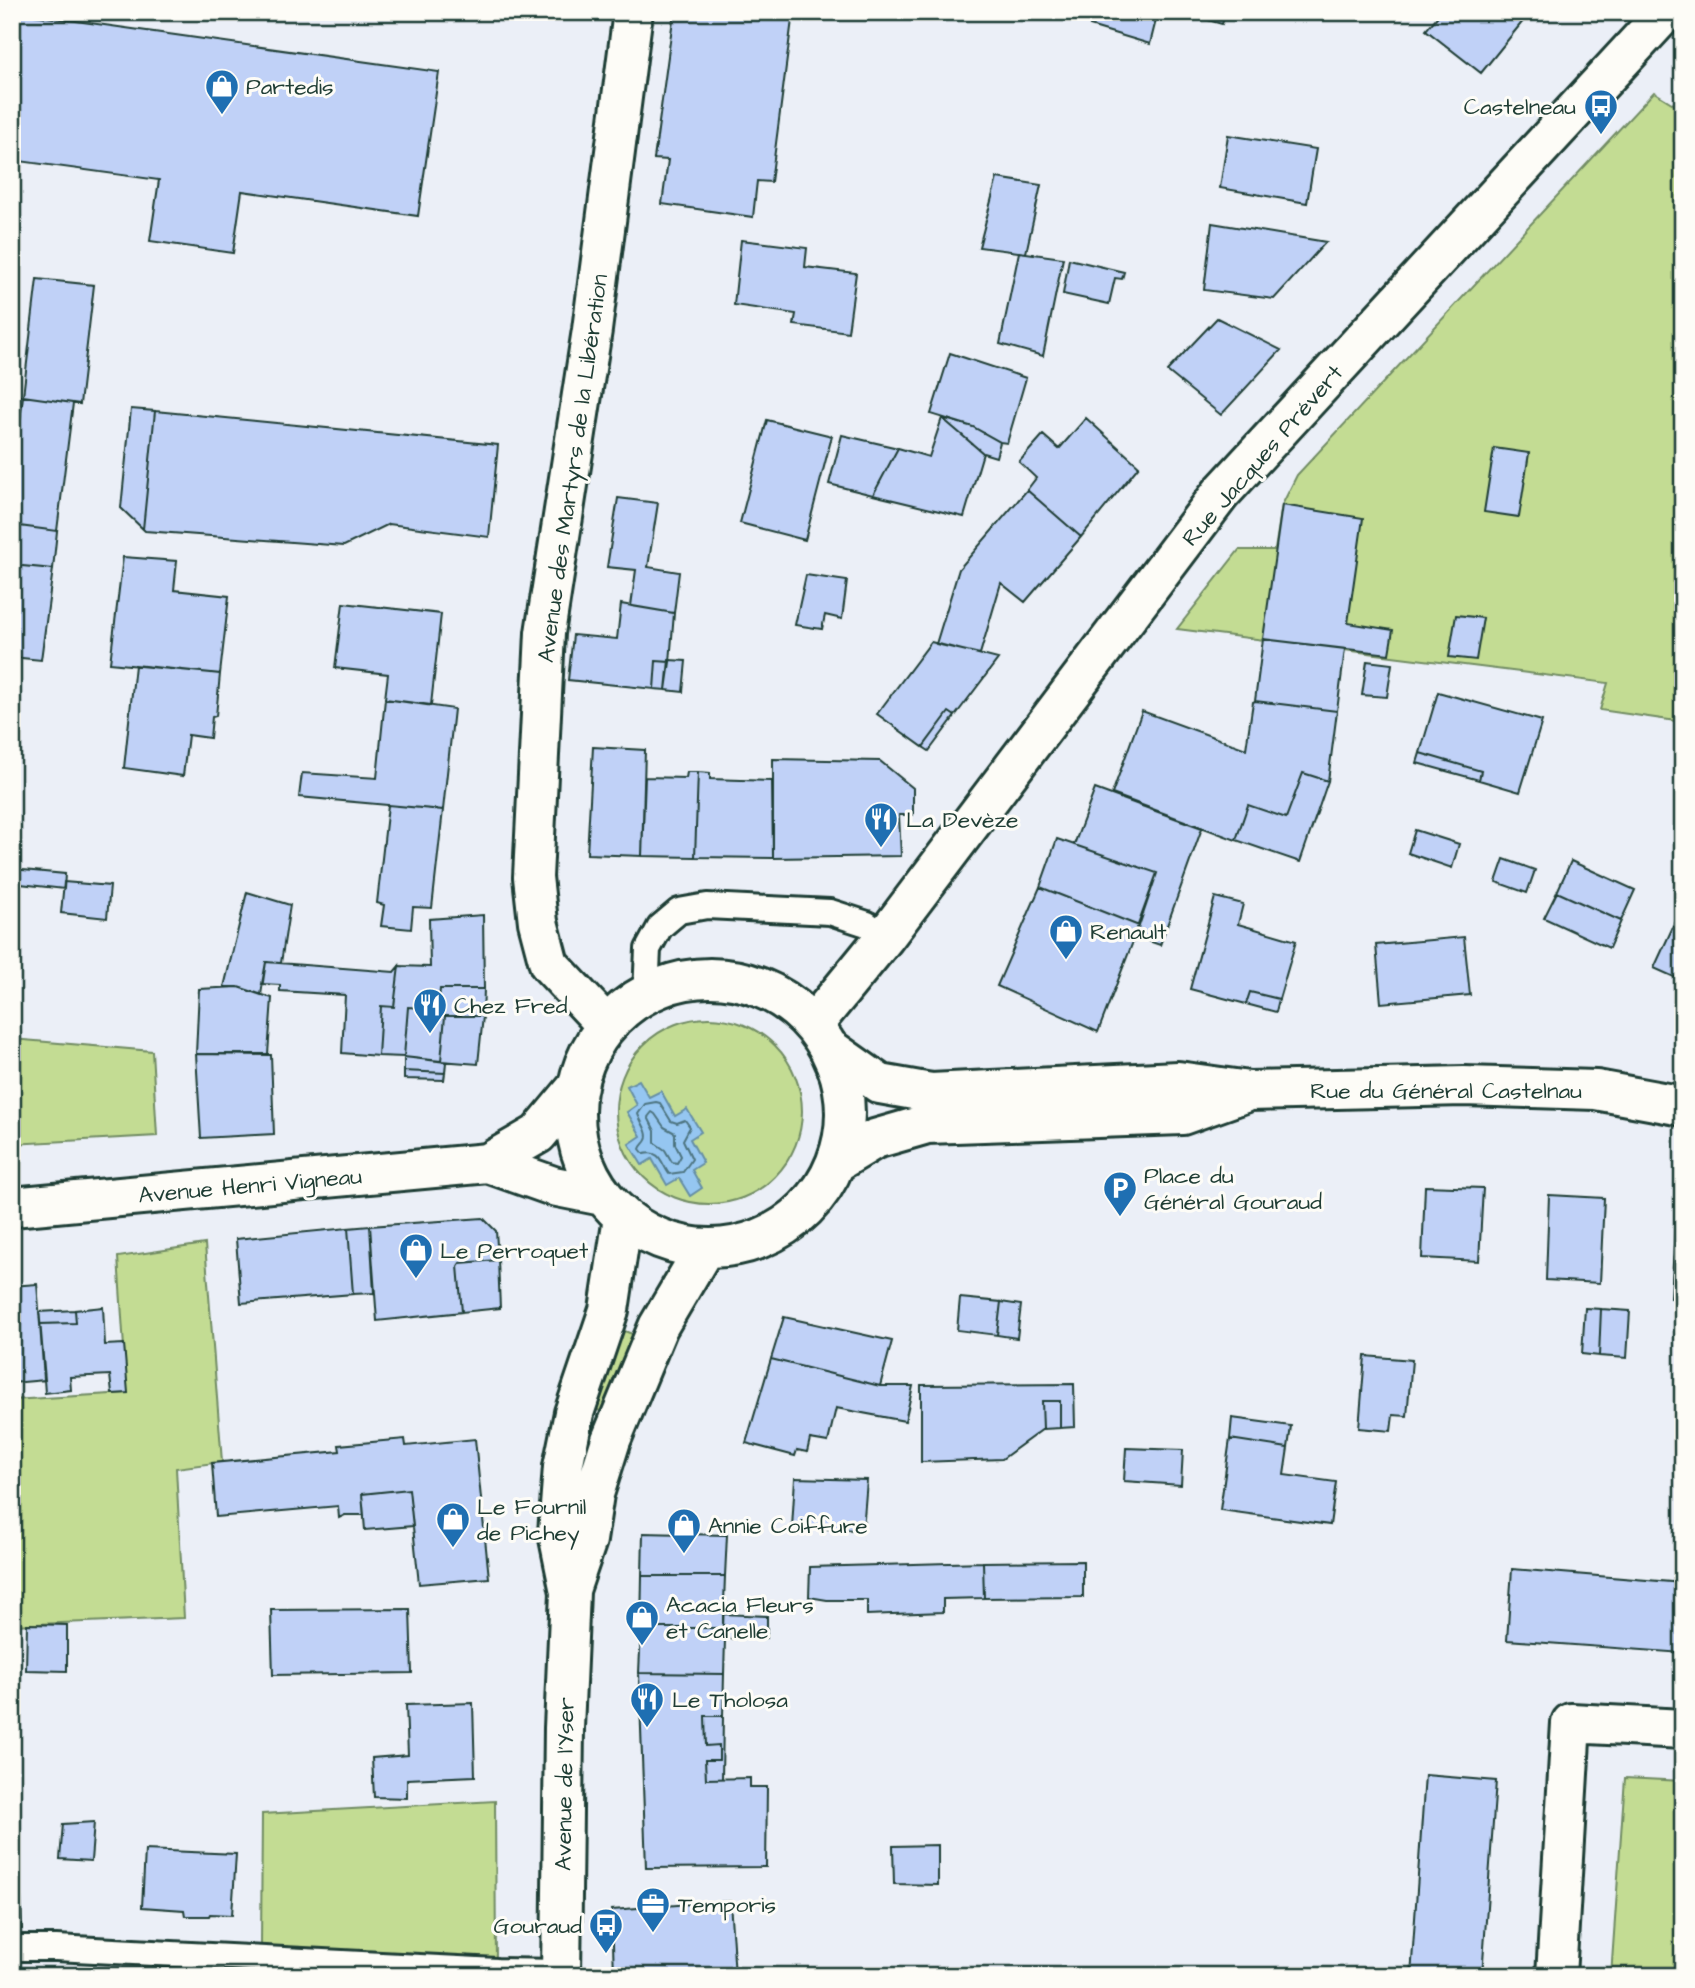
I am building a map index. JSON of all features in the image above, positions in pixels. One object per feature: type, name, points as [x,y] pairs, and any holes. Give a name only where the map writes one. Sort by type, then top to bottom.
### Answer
[{"type":"main road","name":"Avenue des Martyrs de la Libération","points":[[607,1026],[549,964],[538,922],[533,877],[545,634],[592,330],[632,12]]},
{"type":"main road","name":"Rue Jacques Prévert","points":[[821,1036],[885,937],[1221,493],[1666,12]]},
{"type":"main road","points":[[717,977],[753,984],[786,1000],[821,1036],[840,1074],[845,1101],[843,1139],[837,1162],[817,1197],[804,1212],[783,1227],[760,1239],[723,1249],[704,1249],[661,1240],[613,1207],[588,1171],[578,1144],[575,1115],[578,1086],[589,1054],[607,1026],[625,1008],[646,994],[681,981],[717,977]]},
{"type":"main road","name":"Rue du Général Castelnau","points":[[821,1036],[880,1084],[931,1093],[1136,1100]]},
{"type":"main road","name":"Rue du Général Castelnau","points":[[837,1162],[875,1139],[927,1124],[1136,1100],[1178,1081],[1249,1091],[1464,1086],[1596,1090],[1683,1106]]},
{"type":"main road","name":"Avenue Henri Vigneau","points":[[488,1163],[538,1134],[578,1086]]},
{"type":"main road","name":"Avenue Henri Vigneau","points":[[12,1207],[488,1163],[613,1207]]},
{"type":"main road","name":"Avenue de l'Yser","points":[[561,1974],[564,1728],[570,1592],[558,1534],[563,1467],[574,1413],[609,1310],[613,1207]]},
{"type":"main road","name":"Avenue de l'Yser","points":[[570,1592],[587,1540],[594,1494],[611,1440],[658,1327],[704,1249]]},
{"type":"main road","points":[[1556,1976],[1571,1723],[1683,1729]]},
{"type":"lane","points":[[646,994],[648,949],[660,927],[679,911],[707,906],[830,912],[867,924],[885,937]]},
{"type":"lane","points":[[12,1948],[561,1974]]},
{"type":"green space","points":[[1654,92],[1683,110],[1683,722],[1600,710],[1608,683],[1177,629],[1239,550],[1275,550],[1282,505],[1297,475]]},
{"type":"green space","points":[[709,1018],[745,1025],[775,1045],[795,1075],[802,1111],[795,1147],[775,1177],[745,1197],[709,1204],[673,1197],[643,1177],[623,1147],[616,1111],[623,1075],[643,1045],[673,1025]]},
{"type":"green space","points":[[12,1039],[152,1051],[157,1136],[12,1144]]},
{"type":"green space","points":[[205,1244],[222,1462],[176,1468],[184,1618],[12,1625],[12,1400],[127,1393],[118,1257]]},
{"type":"green space","points":[[622,1330],[635,1335],[607,1411],[601,1411],[594,1405]]},
{"type":"green space","points":[[1625,1778],[1683,1781],[1683,1976],[1611,1976]]},
{"type":"green space","points":[[495,1801],[496,1965],[261,1946],[262,1814]]},
{"type":"water","points":[[639,1080],[649,1097],[661,1091],[675,1116],[687,1109],[701,1132],[690,1139],[703,1163],[692,1170],[702,1188],[690,1196],[679,1178],[667,1185],[652,1159],[642,1165],[629,1144],[641,1136],[627,1112],[637,1105],[627,1086]]},
{"type":"building","name":"Partedis","points":[[12,12],[439,72],[418,216],[242,191],[233,253],[150,241],[159,180],[12,160]]},
{"type":"building","points":[[674,12],[793,12],[771,182],[757,181],[753,217],[662,204],[668,160],[654,159]]},
{"type":"building","points":[[1094,12],[1158,12],[1150,44],[1090,26]]},
{"type":"building","points":[[1180,12],[1226,12],[1222,24]]},
{"type":"building","points":[[1441,12],[1525,12],[1528,15],[1481,73],[1426,30]]},
{"type":"building","points":[[1228,135],[1316,149],[1307,203],[1220,188]]},
{"type":"building","points":[[997,178],[1041,185],[1026,253],[979,247]]},
{"type":"building","points":[[1212,223],[1326,242],[1274,299],[1204,290]]},
{"type":"building","points":[[741,240],[807,248],[805,267],[856,273],[848,332],[794,325],[796,314],[734,305]]},
{"type":"building","points":[[1019,252],[1063,258],[1043,356],[1000,344]]},
{"type":"building","points":[[1069,259],[1124,272],[1122,279],[1115,278],[1109,304],[1063,294]]},
{"type":"building","points":[[37,279],[94,285],[80,404],[23,396]]},
{"type":"building","points":[[1217,318],[1281,350],[1221,415],[1167,371]]},
{"type":"building","points":[[950,353],[1026,378],[1007,443],[973,427],[931,414]]},
{"type":"building","points":[[12,395],[23,396],[12,487]]},
{"type":"building","points":[[23,396],[73,403],[57,531],[12,525],[12,487]]},
{"type":"building","points":[[131,409],[155,411],[143,529],[121,508]]},
{"type":"building","points":[[155,411],[498,445],[489,537],[389,524],[344,546],[145,531],[143,529]]},
{"type":"building","points":[[942,418],[973,427],[1000,442],[996,457],[983,453]]},
{"type":"building","points":[[942,418],[983,453],[964,517],[873,495],[898,448],[929,457]]},
{"type":"building","points":[[1086,418],[1139,466],[1081,537],[1027,490],[1036,478],[1019,462],[1043,435],[1059,449]]},
{"type":"building","points":[[767,420],[832,436],[805,540],[740,523]]},
{"type":"building","points":[[842,435],[898,448],[873,495],[829,484]]},
{"type":"building","points":[[1494,448],[1529,453],[1519,517],[1484,512]]},
{"type":"building","points":[[1027,490],[1081,537],[1025,602],[1001,583],[980,654],[936,644],[959,569]]},
{"type":"building","points":[[618,498],[658,503],[648,567],[679,572],[674,613],[631,606],[636,570],[607,567]]},
{"type":"building","points":[[1282,505],[1363,518],[1348,623],[1393,630],[1389,654],[1263,639]]},
{"type":"building","points":[[12,525],[57,531],[53,569],[12,565]]},
{"type":"building","points":[[123,557],[177,561],[174,590],[229,596],[220,674],[110,663]]},
{"type":"building","points":[[12,565],[53,569],[41,660],[12,657]]},
{"type":"building","points":[[806,575],[847,581],[842,619],[825,615],[822,629],[795,625]]},
{"type":"building","points":[[343,603],[441,614],[431,705],[385,699],[388,674],[335,668]]},
{"type":"building","points":[[621,604],[674,613],[670,662],[656,661],[654,689],[568,680],[573,635],[617,639]]},
{"type":"building","points":[[1456,615],[1483,618],[1476,660],[1449,657]]},
{"type":"building","points":[[1263,639],[1345,649],[1337,711],[1255,701]]},
{"type":"building","points":[[931,642],[998,659],[955,716],[949,712],[923,747],[877,714]]},
{"type":"building","points":[[669,660],[686,661],[683,692],[666,690]]},
{"type":"building","points":[[656,661],[670,662],[666,690],[654,689]]},
{"type":"building","points":[[1367,661],[1392,664],[1387,697],[1362,695]]},
{"type":"building","points":[[135,665],[220,674],[216,716],[212,717],[210,738],[188,735],[183,776],[124,768]]},
{"type":"building","points":[[1438,692],[1542,721],[1520,792],[1479,780],[1481,771],[1420,753]]},
{"type":"building","points":[[385,699],[454,709],[443,810],[299,797],[302,773],[377,778]]},
{"type":"building","points":[[1255,701],[1337,711],[1328,781],[1303,773],[1286,818],[1248,805],[1236,840],[1112,794],[1142,711],[1246,749]]},
{"type":"building","points":[[949,712],[955,716],[929,751],[923,747]]},
{"type":"building","points":[[593,747],[645,750],[642,856],[587,854]]},
{"type":"building","points":[[1420,753],[1481,771],[1479,780],[1417,763]]},
{"type":"building","points":[[773,759],[880,761],[913,788],[913,815],[899,815],[901,856],[773,858]]},
{"type":"building","points":[[687,772],[698,772],[695,857],[642,856],[645,777],[686,778]]},
{"type":"building","points":[[698,772],[710,773],[710,779],[772,781],[773,858],[695,857]]},
{"type":"building","points":[[1303,773],[1328,781],[1300,862],[1236,840],[1248,805],[1286,818]]},
{"type":"building","points":[[1095,789],[1202,828],[1160,945],[1134,936],[1157,873],[1074,845]]},
{"type":"building","points":[[388,805],[443,810],[432,908],[413,907],[411,929],[381,926],[384,905],[377,903]]},
{"type":"building","points":[[1415,830],[1459,844],[1452,868],[1408,853]]},
{"type":"building","points":[[1057,839],[1157,873],[1139,926],[1040,887]]},
{"type":"building","points":[[1504,859],[1535,870],[1527,893],[1496,882]]},
{"type":"building","points":[[1571,861],[1635,890],[1621,921],[1557,892]]},
{"type":"building","points":[[12,869],[65,874],[64,889],[12,883]]},
{"type":"building","points":[[64,882],[110,886],[107,918],[61,913]]},
{"type":"building","name":"Renault","points":[[1040,887],[1139,926],[1098,1032],[997,986]]},
{"type":"building","points":[[247,892],[290,905],[281,963],[266,962],[261,995],[238,987],[224,987]]},
{"type":"building","points":[[1557,892],[1621,921],[1609,948],[1544,918]]},
{"type":"building","points":[[1215,897],[1243,904],[1238,924],[1296,941],[1279,999],[1250,992],[1246,1004],[1190,989]]},
{"type":"building","points":[[1683,905],[1683,981],[1654,968]]},
{"type":"building","points":[[483,915],[484,989],[440,989],[438,1009],[408,1007],[404,1057],[378,1056],[381,1006],[394,1007],[399,966],[430,967],[429,919]]},
{"type":"building","points":[[1464,937],[1470,995],[1381,1003],[1376,945]]},
{"type":"building","points":[[266,962],[394,972],[399,966],[394,1007],[381,1006],[378,1056],[342,1053],[345,995],[280,991],[280,985],[262,984]]},
{"type":"building","points":[[238,987],[272,998],[268,1054],[196,1054],[199,989]]},
{"type":"building","points":[[440,989],[484,989],[483,1016],[445,1016],[441,1061],[404,1057],[408,1007],[438,1009]]},
{"type":"building","points":[[1250,992],[1279,999],[1276,1012],[1246,1004]]},
{"type":"building","points":[[445,1016],[483,1016],[478,1064],[441,1061]]},
{"type":"building","points":[[196,1054],[271,1055],[274,1134],[201,1138]]},
{"type":"building","points":[[404,1057],[446,1062],[445,1073],[404,1071]]},
{"type":"building","points":[[404,1071],[445,1073],[444,1080],[404,1079]]},
{"type":"building","points":[[1425,1186],[1483,1188],[1479,1261],[1422,1258]]},
{"type":"building","points":[[1549,1195],[1604,1198],[1600,1283],[1546,1280]]},
{"type":"building","points":[[1676,1210],[1683,1211],[1683,1299],[1671,1298]]},
{"type":"building","name":"Le Perroquet","points":[[483,1218],[496,1231],[498,1260],[460,1263],[458,1266],[462,1312],[377,1321],[370,1226]]},
{"type":"building","points":[[370,1226],[374,1293],[353,1294],[348,1228]]},
{"type":"building","points":[[348,1228],[353,1294],[241,1303],[236,1239]]},
{"type":"building","points":[[498,1260],[500,1308],[462,1312],[458,1266],[460,1263]]},
{"type":"building","points":[[37,1284],[45,1380],[12,1383],[12,1286]]},
{"type":"building","points":[[960,1298],[1001,1302],[997,1335],[957,1330]]},
{"type":"building","points":[[1001,1302],[1021,1305],[1017,1338],[997,1335]]},
{"type":"building","points":[[103,1307],[105,1345],[124,1344],[128,1393],[112,1394],[110,1375],[70,1377],[71,1390],[45,1393],[40,1324],[76,1323],[75,1310]]},
{"type":"building","points":[[1585,1308],[1601,1309],[1599,1356],[1582,1354]]},
{"type":"building","points":[[1601,1309],[1630,1311],[1627,1358],[1599,1356]]},
{"type":"building","points":[[75,1310],[76,1323],[40,1324],[39,1312]]},
{"type":"building","points":[[784,1317],[892,1341],[880,1386],[771,1359]]},
{"type":"building","points":[[1365,1356],[1412,1360],[1407,1416],[1393,1415],[1391,1431],[1359,1428]]},
{"type":"building","points":[[771,1359],[880,1386],[913,1386],[905,1421],[836,1408],[828,1442],[810,1439],[807,1452],[797,1450],[795,1456],[746,1443]]},
{"type":"building","points":[[1074,1384],[1075,1427],[1060,1428],[1060,1401],[1042,1401],[1043,1429],[1002,1459],[921,1462],[921,1385]]},
{"type":"building","points":[[1042,1401],[1060,1401],[1060,1428],[1043,1429]]},
{"type":"building","points":[[1232,1418],[1291,1426],[1288,1448],[1230,1439]]},
{"type":"building","points":[[405,1439],[406,1446],[475,1439],[489,1578],[419,1584],[409,1489],[362,1494],[364,1515],[345,1515],[339,1518],[338,1506],[216,1517],[212,1463],[340,1451],[339,1445]]},
{"type":"building","points":[[1230,1439],[1288,1448],[1284,1475],[1336,1482],[1330,1525],[1220,1510]]},
{"type":"building","points":[[1126,1448],[1183,1450],[1181,1485],[1124,1481]]},
{"type":"building","points":[[795,1478],[867,1480],[863,1530],[792,1528]]},
{"type":"building","points":[[409,1489],[413,1526],[365,1530],[362,1494]]},
{"type":"building","name":"Annie Coiffure","points":[[643,1533],[727,1535],[725,1576],[642,1576]]},
{"type":"building","points":[[1083,1561],[1083,1597],[984,1598],[983,1562]]},
{"type":"building","points":[[983,1562],[984,1598],[943,1599],[943,1612],[867,1615],[867,1600],[809,1597],[810,1567]]},
{"type":"building","points":[[1512,1569],[1683,1583],[1683,1653],[1507,1640]]},
{"type":"building","points":[[642,1576],[725,1576],[723,1628],[641,1628]]},
{"type":"building","points":[[410,1609],[412,1673],[273,1675],[271,1610]]},
{"type":"building","points":[[723,1614],[767,1616],[767,1638],[725,1639],[724,1674],[639,1673],[641,1628],[723,1628]]},
{"type":"building","points":[[27,1624],[67,1625],[67,1671],[26,1670]]},
{"type":"building","points":[[639,1673],[724,1674],[723,1716],[705,1716],[706,1746],[719,1745],[719,1760],[705,1760],[706,1779],[750,1778],[750,1787],[767,1787],[766,1867],[646,1868]]},
{"type":"building","points":[[473,1703],[475,1776],[407,1779],[407,1798],[374,1797],[372,1758],[408,1755],[406,1705]]},
{"type":"building","points":[[705,1716],[723,1716],[722,1779],[706,1779],[705,1760],[719,1760],[719,1745],[706,1746]]},
{"type":"building","points":[[1425,1775],[1496,1781],[1482,1976],[1411,1976]]},
{"type":"building","points":[[94,1822],[91,1861],[60,1859],[63,1824]]},
{"type":"building","points":[[938,1845],[938,1885],[894,1884],[893,1846]]},
{"type":"building","points":[[145,1850],[236,1854],[232,1915],[185,1916],[184,1910],[142,1907]]},
{"type":"building","points":[[12,1863],[20,1863],[22,1929],[12,1929]]},
{"type":"building","points":[[730,1901],[735,1976],[614,1976],[612,1910]]},
{"type":"place","name":"Partedis","points":[[222,116]]},
{"type":"place","name":"Castelneau","points":[[1601,136]]},
{"type":"place","name":"La Devèze","points":[[881,849]]},
{"type":"place","name":"Renault","points":[[1066,961]]},
{"type":"place","name":"Chez Fred","points":[[430,1035]]},
{"type":"place","name":"Place du Général Gouraud","points":[[1120,1218]]},
{"type":"place","name":"Le Perroquet","points":[[416,1280]]},
{"type":"place","name":"Le Fournil de Pichey","points":[[453,1549]]},
{"type":"place","name":"Annie Coiffure","points":[[684,1555]]},
{"type":"place","name":"Acacia Fleurs et Canelle","points":[[642,1647]]},
{"type":"place","name":"Le Tholosa","points":[[647,1729]]},
{"type":"place","name":"Temporis","points":[[653,1934]]},
{"type":"place","name":"Gouraud","points":[[606,1955]]}]
